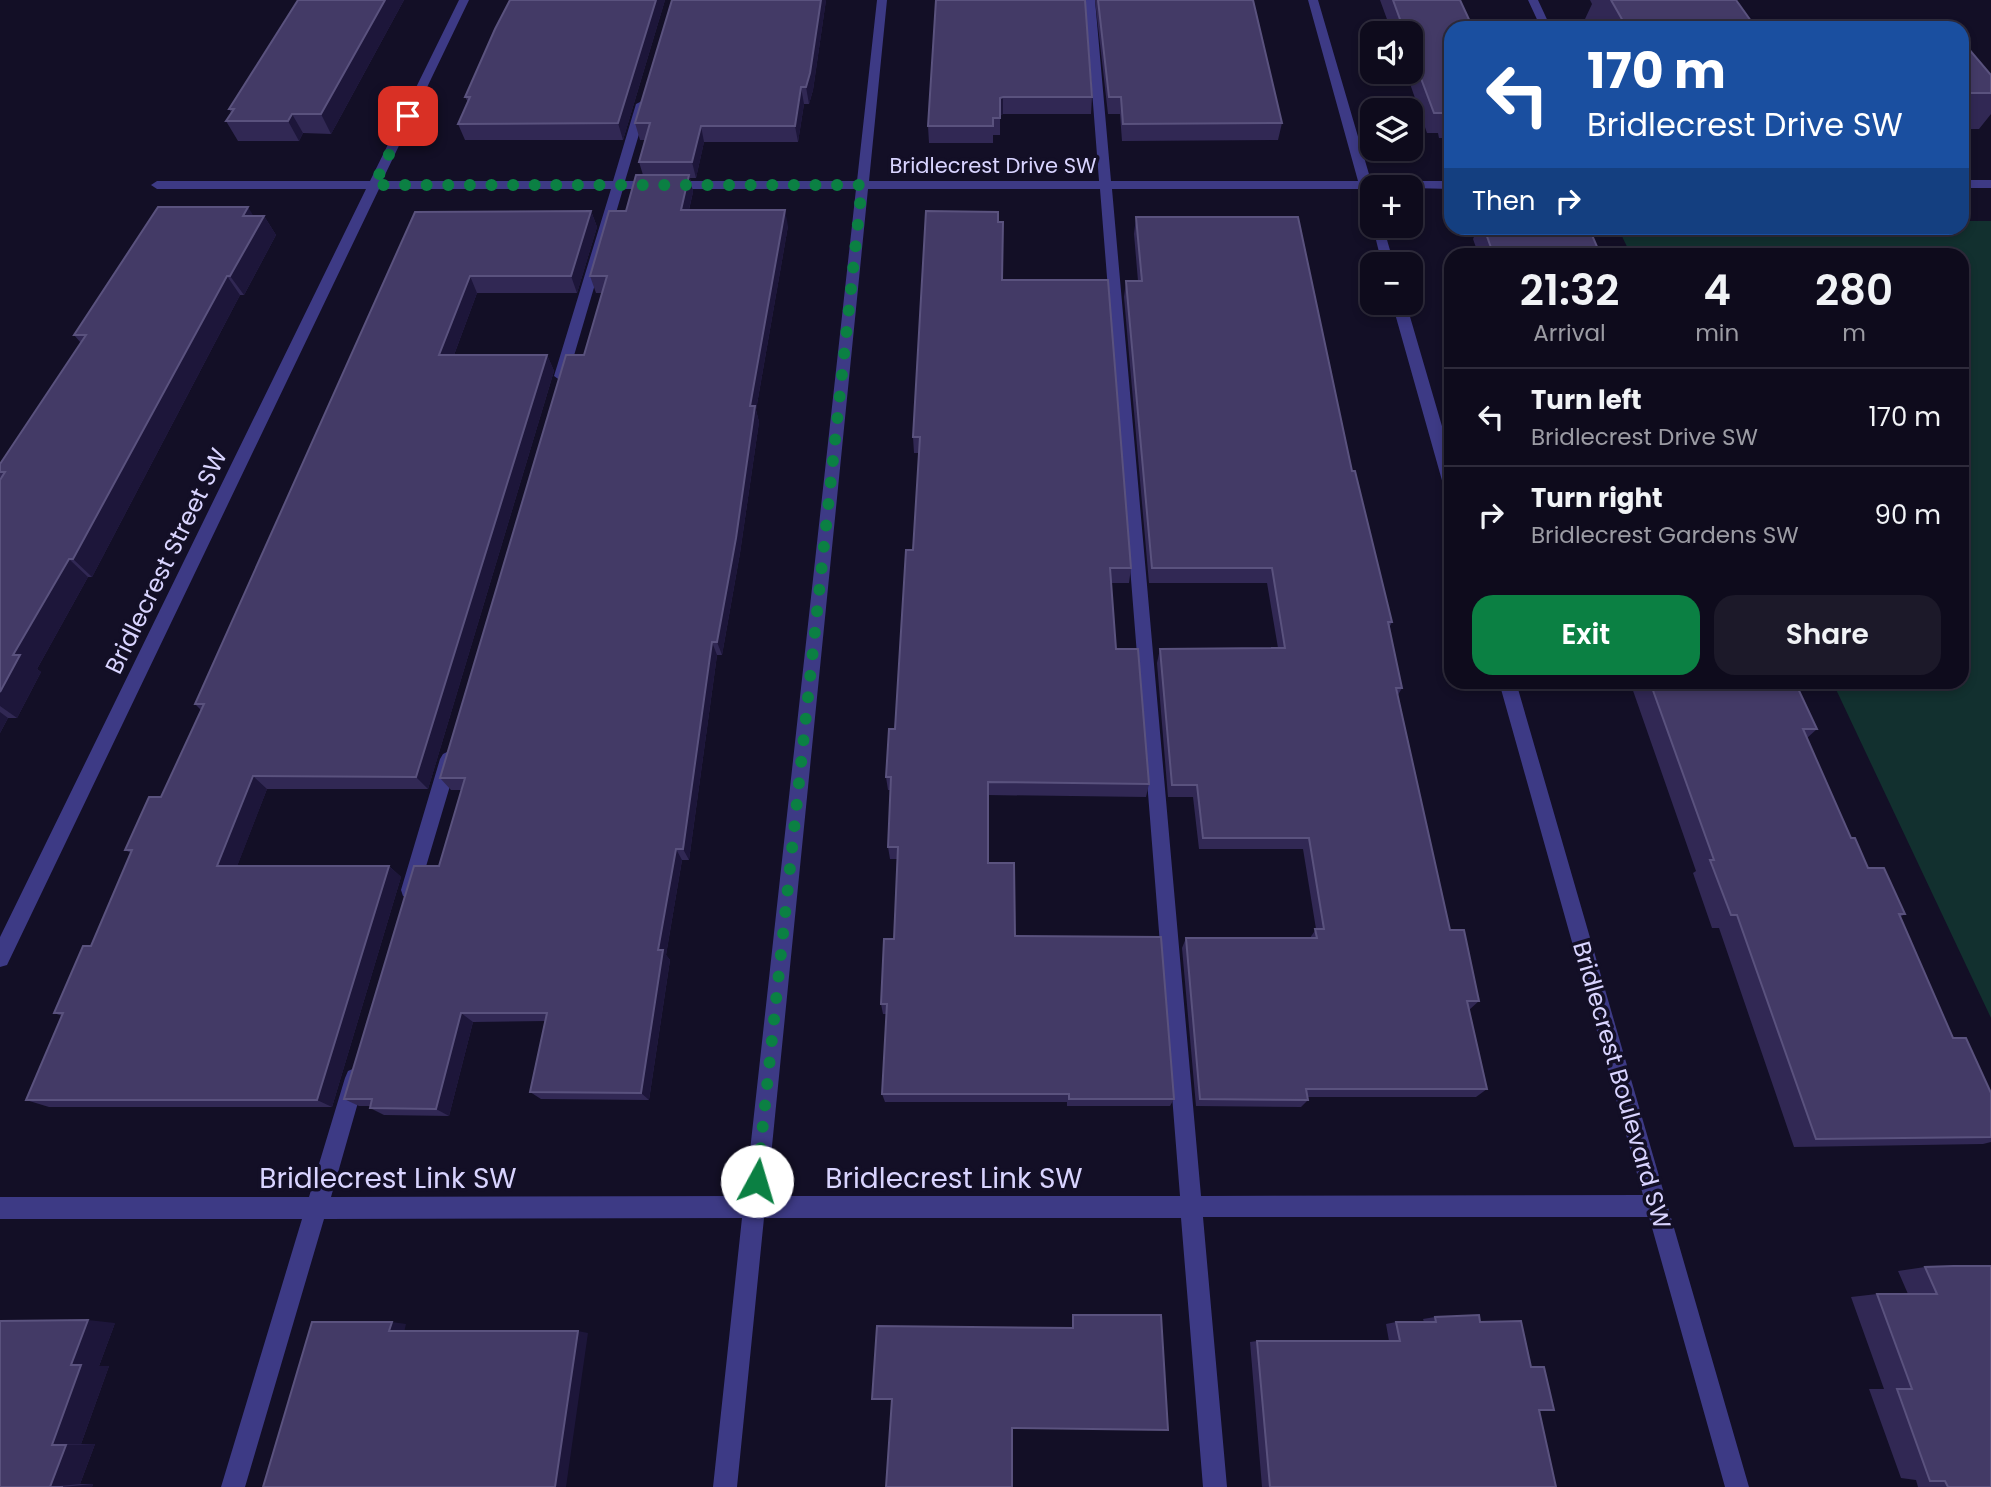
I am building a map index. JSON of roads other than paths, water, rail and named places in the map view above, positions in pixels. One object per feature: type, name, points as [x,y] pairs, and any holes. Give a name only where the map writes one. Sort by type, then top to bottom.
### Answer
[{"type":"street","name":"Bridlecrest Street SW","points":[[0,958],[464,0]]},
{"type":"street","points":[[725,1487],[881,0]]},
{"type":"street","points":[[1090,0],[1215,1487]]},
{"type":"street","points":[[1313,0],[1363,175]]},
{"type":"street","points":[[1533,0],[1543,21]]},
{"type":"street","points":[[555,397],[645,92]]},
{"type":"street","points":[[1969,184],[1991,184]]},
{"type":"street","name":"Bridlecrest Drive SW","points":[[157,185],[1360,185]]},
{"type":"street","name":"Bridlecrest Drive SW","points":[[1423,185],[1444,185]]},
{"type":"street","points":[[1402,315],[1444,460]]},
{"type":"street","name":"Bridlecrest Boulevard SW","points":[[1509,689],[1737,1487]]},
{"type":"street","points":[[406,902],[453,742]]},
{"type":"street","points":[[233,1487],[359,1061]]},
{"type":"street","name":"Bridlecrest Link SW","points":[[0,1208],[1657,1206]]}]
